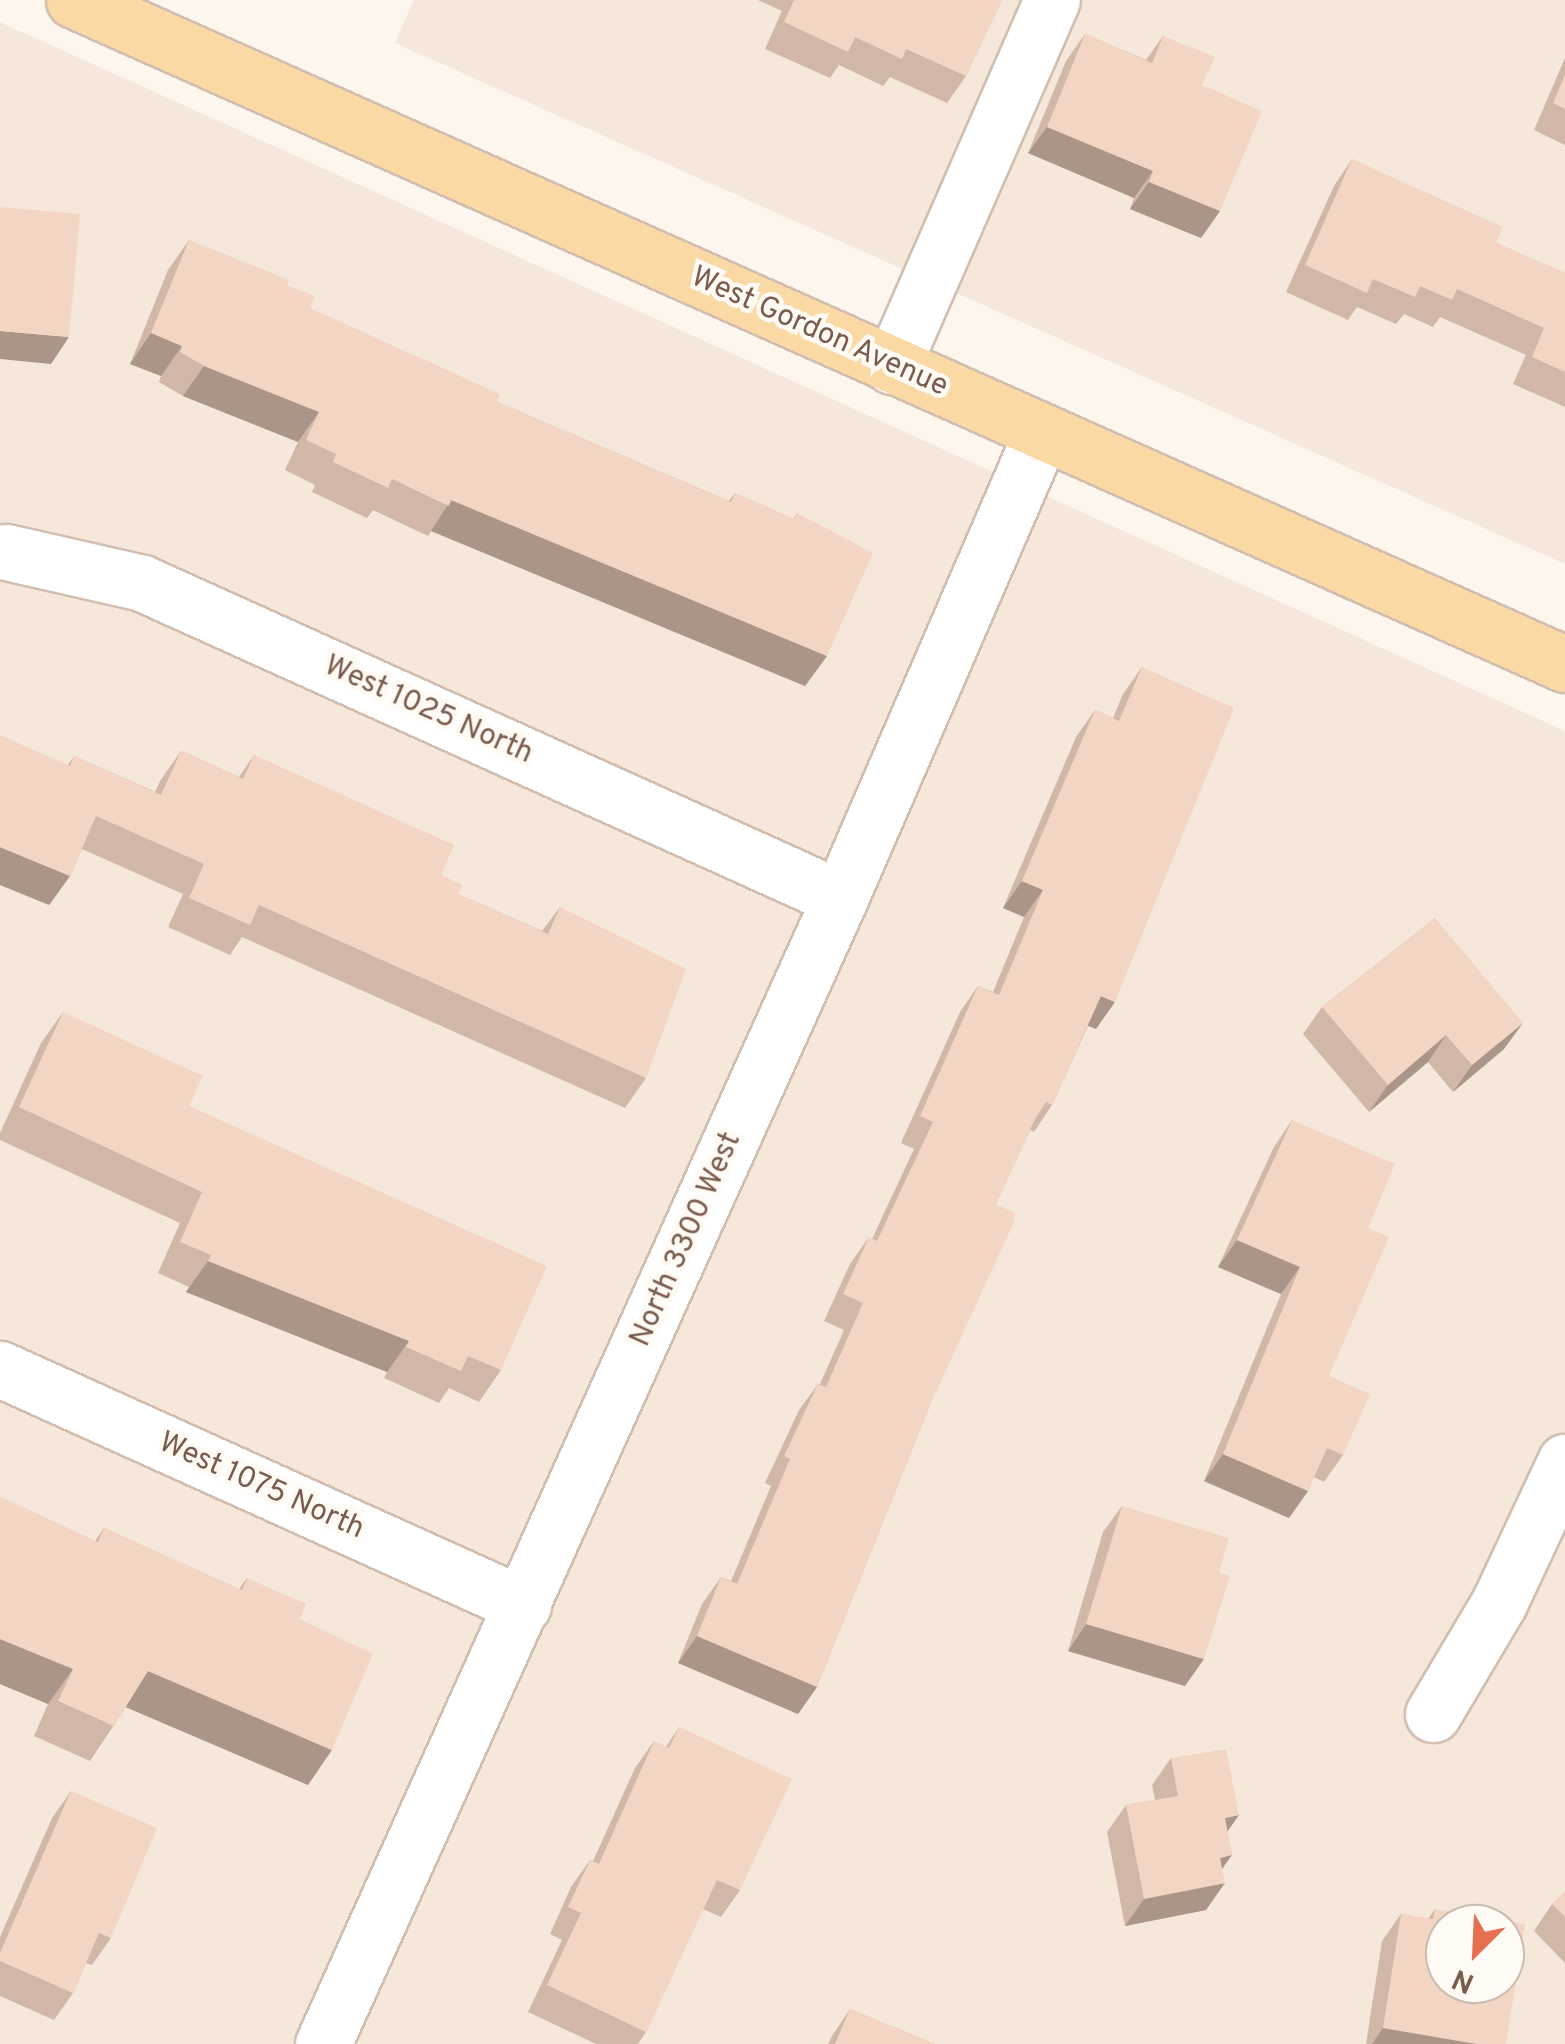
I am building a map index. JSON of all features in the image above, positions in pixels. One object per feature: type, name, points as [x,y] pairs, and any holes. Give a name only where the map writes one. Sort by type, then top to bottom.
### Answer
[{"type":"main road","name":"West Gordon Avenue","points":[[74,0],[1565,664]]},
{"type":"street","points":[[892,366],[1052,0]]},
{"type":"street","name":"North 3300 West","points":[[324,2044],[840,898],[1042,432]]},
{"type":"street","name":"West 1025 North","points":[[6,552],[142,584],[840,898]]},
{"type":"street","name":"West 1075 North","points":[[0,1369],[523,1605]]},
{"type":"street","points":[[1433,1714],[1499,1603],[1565,1462]]},
{"type":"shaded area","points":[[414,0],[1565,0],[1565,564],[395,43]]},
{"type":"shaded area","points":[[0,22],[1565,731],[1565,2044],[0,2044]]},
{"type":"building","points":[[794,0],[1002,0],[966,76],[906,49],[902,59],[855,37],[848,52],[784,22]]},
{"type":"building","points":[[1085,34],[1152,63],[1163,36],[1215,57],[1202,85],[1262,111],[1220,211],[1149,182],[1153,171],[1047,127]]},
{"type":"building","points":[[1565,75],[1565,109],[1553,103]]},
{"type":"building","points":[[1352,159],[1503,227],[1496,243],[1565,273],[1565,372],[1532,357],[1544,328],[1457,289],[1452,300],[1420,286],[1415,297],[1373,279],[1367,293],[1305,265]]},
{"type":"building","points":[[0,207],[80,214],[69,337],[0,331]]},
{"type":"building","points":[[189,240],[289,280],[287,285],[315,296],[310,308],[500,394],[497,402],[731,502],[735,493],[794,519],[797,513],[873,553],[827,656],[451,500],[449,506],[392,479],[388,488],[333,462],[336,454],[306,440],[319,412],[204,366],[180,352],[182,346],[151,333]]},
{"type":"building","points":[[1142,667],[1234,708],[1115,1002],[1101,996],[1052,1105],[1046,1102],[1034,1121],[996,1204],[1015,1213],[1014,1222],[930,1405],[817,1687],[697,1636],[721,1577],[737,1584],[790,1459],[784,1456],[818,1384],[826,1387],[863,1303],[843,1294],[869,1237],[877,1241],[933,1122],[920,1116],[978,986],[999,995],[1043,890],[1022,881],[1095,710],[1119,721]]},
{"type":"building","points":[[0,735],[70,766],[74,756],[161,795],[181,751],[243,779],[254,755],[454,845],[441,875],[462,885],[458,894],[548,934],[560,907],[686,969],[646,1078],[259,905],[250,925],[189,898],[204,864],[96,816],[70,876],[0,847]]},
{"type":"building","points":[[1435,918],[1523,1023],[1472,1065],[1446,1035],[1388,1085],[1322,1007]]},
{"type":"building","points":[[63,1012],[203,1076],[189,1106],[547,1266],[501,1370],[468,1356],[461,1371],[406,1347],[409,1341],[208,1261],[211,1255],[180,1242],[202,1192],[19,1107]]},
{"type":"building","points":[[1292,1120],[1395,1164],[1368,1228],[1389,1237],[1329,1376],[1370,1394],[1343,1455],[1327,1448],[1308,1491],[1223,1454],[1300,1267],[1237,1240]]},
{"type":"building","points":[[0,1497],[98,1542],[104,1528],[242,1590],[247,1578],[306,1604],[300,1619],[373,1654],[332,1750],[148,1671],[114,1726],[58,1701],[73,1669],[0,1639]]},
{"type":"building","points":[[1122,1506],[1229,1538],[1219,1573],[1230,1576],[1204,1659],[1086,1624]]},
{"type":"building","points":[[679,1727],[792,1779],[740,1890],[717,1880],[646,2032],[547,1985],[581,1913],[568,1907],[590,1860],[599,1864],[654,1741],[669,1748]]},
{"type":"building","points":[[1226,1749],[1239,1815],[1225,1818],[1232,1855],[1220,1858],[1225,1883],[1144,1899],[1126,1805],[1178,1796],[1171,1758]]},
{"type":"building","points":[[71,1791],[157,1828],[111,1938],[99,1933],[73,1993],[0,1961],[0,1953]]},
{"type":"building","points":[[1565,1892],[1565,1917],[1552,1904]]},
{"type":"building","points":[[1401,1914],[1425,1918],[1425,2004],[1512,2004],[1506,2044],[1477,2044],[1383,2028]]},
{"type":"building","points":[[850,2009],[935,2044],[835,2044]]}]
